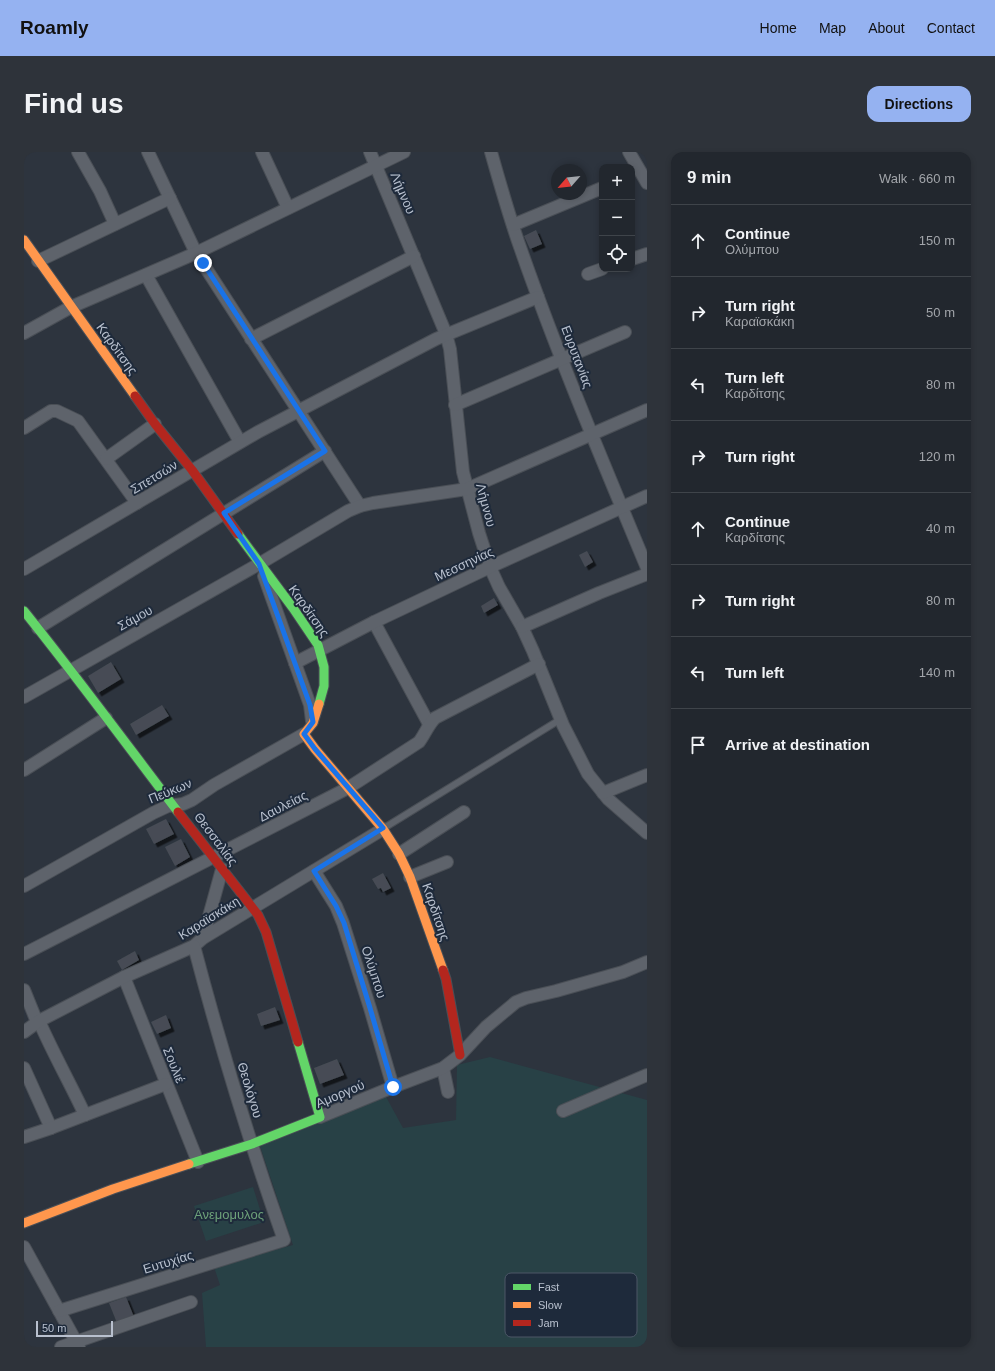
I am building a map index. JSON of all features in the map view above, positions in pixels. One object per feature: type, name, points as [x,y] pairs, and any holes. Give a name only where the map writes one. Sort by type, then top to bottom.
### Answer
[{"type":"street","points":[[78,152],[100,191],[115,224]]},
{"type":"street","points":[[148,152],[196,253],[360,506]]},
{"type":"street","points":[[262,152],[288,208]]},
{"type":"street","name":"Λήμνου","points":[[370,152],[446,334],[450,349],[463,472],[478,533],[490,566],[499,587],[522,627],[539,664],[561,719],[588,774],[603,793],[636,825],[647,833]]},
{"type":"street","points":[[24,333],[71,307],[196,253],[404,152]]},
{"type":"street","name":"Ευρυτανίας","points":[[490,152],[538,297],[647,568]]},
{"type":"street","points":[[629,152],[636,173],[647,184]]},
{"type":"street","points":[[513,225],[599,189]]},
{"type":"street","points":[[38,261],[170,198]]},
{"type":"street","name":"Καρδίτσης","points":[[24,240],[156,424],[192,470],[259,564],[293,608],[320,650],[324,667],[324,686],[313,722],[304,734],[315,749],[383,828],[399,854],[410,878],[446,979],[460,1055]]},
{"type":"street","points":[[635,258],[647,254]]},
{"type":"street","points":[[251,339],[414,256]]},
{"type":"street","points":[[588,274],[599,270]]},
{"type":"street","points":[[146,275],[240,442]]},
{"type":"street","name":"Σπετσών","points":[[24,569],[240,442],[446,334],[538,297]]},
{"type":"street","points":[[455,405],[625,332]]},
{"type":"street","name":"Σάμου","points":[[24,697],[259,564],[348,511],[373,503],[467,489],[647,410]]},
{"type":"street","points":[[24,428],[51,411],[57,411],[78,421],[137,503]]},
{"type":"street","points":[[106,459],[156,424]]},
{"type":"street","points":[[38,628],[325,451]]},
{"type":"street","name":"Μεσσηνίας","points":[[295,663],[374,622],[490,566],[647,496]]},
{"type":"street","points":[[259,564],[310,705],[313,722]]},
{"type":"street","points":[[522,627],[599,593],[647,574]]},
{"type":"street","name":"Θεσσαλίας","points":[[24,611],[71,670],[106,718],[258,915],[266,932],[320,1117]]},
{"type":"street","points":[[374,622],[429,724]]},
{"type":"street","name":"Δαυλείας","points":[[24,954],[348,788],[408,751],[426,734],[429,724],[444,713],[539,664]]},
{"type":"street","points":[[24,770],[106,718]]},
{"type":"street","name":"Πεύκων","points":[[24,886],[153,813],[192,800],[214,785],[304,734]]},
{"type":"street","points":[[603,793],[647,775]]},
{"type":"street","points":[[399,854],[464,812]]},
{"type":"street","name":"Καραϊσκάκη","points":[[24,1032],[38,1021],[124,977],[199,942],[383,828]]},
{"type":"street","points":[[410,878],[447,862]]},
{"type":"street","points":[[199,942],[222,869]]},
{"type":"street","name":"Ολύμπου","points":[[314,871],[336,906],[344,923],[393,1087]]},
{"type":"street","name":"Θεολόγου","points":[[199,942],[216,1029],[284,1240]]},
{"type":"street","name":"Αμοργού","points":[[24,1222],[113,1189],[252,1144],[443,1068],[460,1055],[486,1027],[516,1002],[623,972],[647,962]]},
{"type":"street","name":"Σουλιέ","points":[[124,977],[198,1162]]},
{"type":"street","points":[[24,990],[85,1115]]},
{"type":"street","points":[[24,1068],[51,1128]]},
{"type":"street","points":[[443,1068],[448,1092]]},
{"type":"street","points":[[563,1111],[647,1075]]},
{"type":"street","points":[[24,1137],[166,1084]]},
{"type":"street","name":"Ευτυχίας","points":[[59,1311],[284,1240]]},
{"type":"street","points":[[24,1247],[77,1344]]},
{"type":"street","points":[[61,1347],[77,1344],[191,1302]]},
{"type":"lane","points":[[383,828],[561,719]]},
{"type":"green space","points":[[490,1057],[647,1100],[647,1347],[206,1347],[202,1293],[220,1285],[214,1267],[293,1245],[259,1143],[385,1095],[403,1128],[456,1120],[457,1065]]},
{"type":"green space","name":"Ανεμομυλος","points":[[253,1187],[264,1222],[206,1241],[194,1206]]},
{"type":"building","points":[[536,230],[542,244],[530,249],[524,236]]},
{"type":"building","points":[[587,551],[593,562],[585,567],[579,555]]},
{"type":"building","points":[[494,598],[498,605],[484,613],[481,606]]},
{"type":"building","points":[[111,662],[121,679],[98,693],[88,676]]},
{"type":"building","points":[[162,705],[169,716],[136,735],[130,724]]},
{"type":"building","points":[[166,819],[174,834],[154,844],[146,829]]},
{"type":"building","points":[[181,839],[190,857],[175,866],[165,847]]},
{"type":"building","points":[[383,873],[391,888],[383,892],[381,888],[378,889],[372,879]]},
{"type":"building","points":[[135,951],[139,960],[122,970],[117,961]]},
{"type":"building","points":[[275,1007],[280,1020],[261,1026],[257,1014]]},
{"type":"building","points":[[166,1015],[171,1028],[157,1034],[151,1022]]},
{"type":"building","points":[[337,1059],[344,1075],[320,1084],[314,1068]]},
{"type":"building","points":[[126,1297],[134,1317],[117,1323],[109,1303]]},
{"type":"traffic: fast","points":[[238,534],[293,608],[318,645],[324,667],[324,686],[319,704]]},
{"type":"traffic: fast","points":[[24,611],[83,686],[178,812]]},
{"type":"traffic: fast","points":[[189,1164],[252,1144],[320,1117],[298,1042]]},
{"type":"traffic: slow","points":[[24,240],[135,396]]},
{"type":"traffic: slow","points":[[319,704],[313,723],[304,734],[383,829],[399,854],[410,877],[443,970]]},
{"type":"traffic: slow","points":[[24,1223],[113,1189],[189,1164]]},
{"type":"traffic: jam","points":[[135,396],[155,424],[192,470],[238,534]]},
{"type":"traffic: jam","points":[[178,812],[258,915],[266,932],[298,1042]]},
{"type":"traffic: jam","points":[[443,970],[460,1055]]},
{"type":"route","points":[[203,263],[325,451],[224,513],[259,564],[287,640],[310,705],[313,722],[304,734],[315,749],[383,828],[314,871],[336,906],[344,923],[393,1087]]}]
